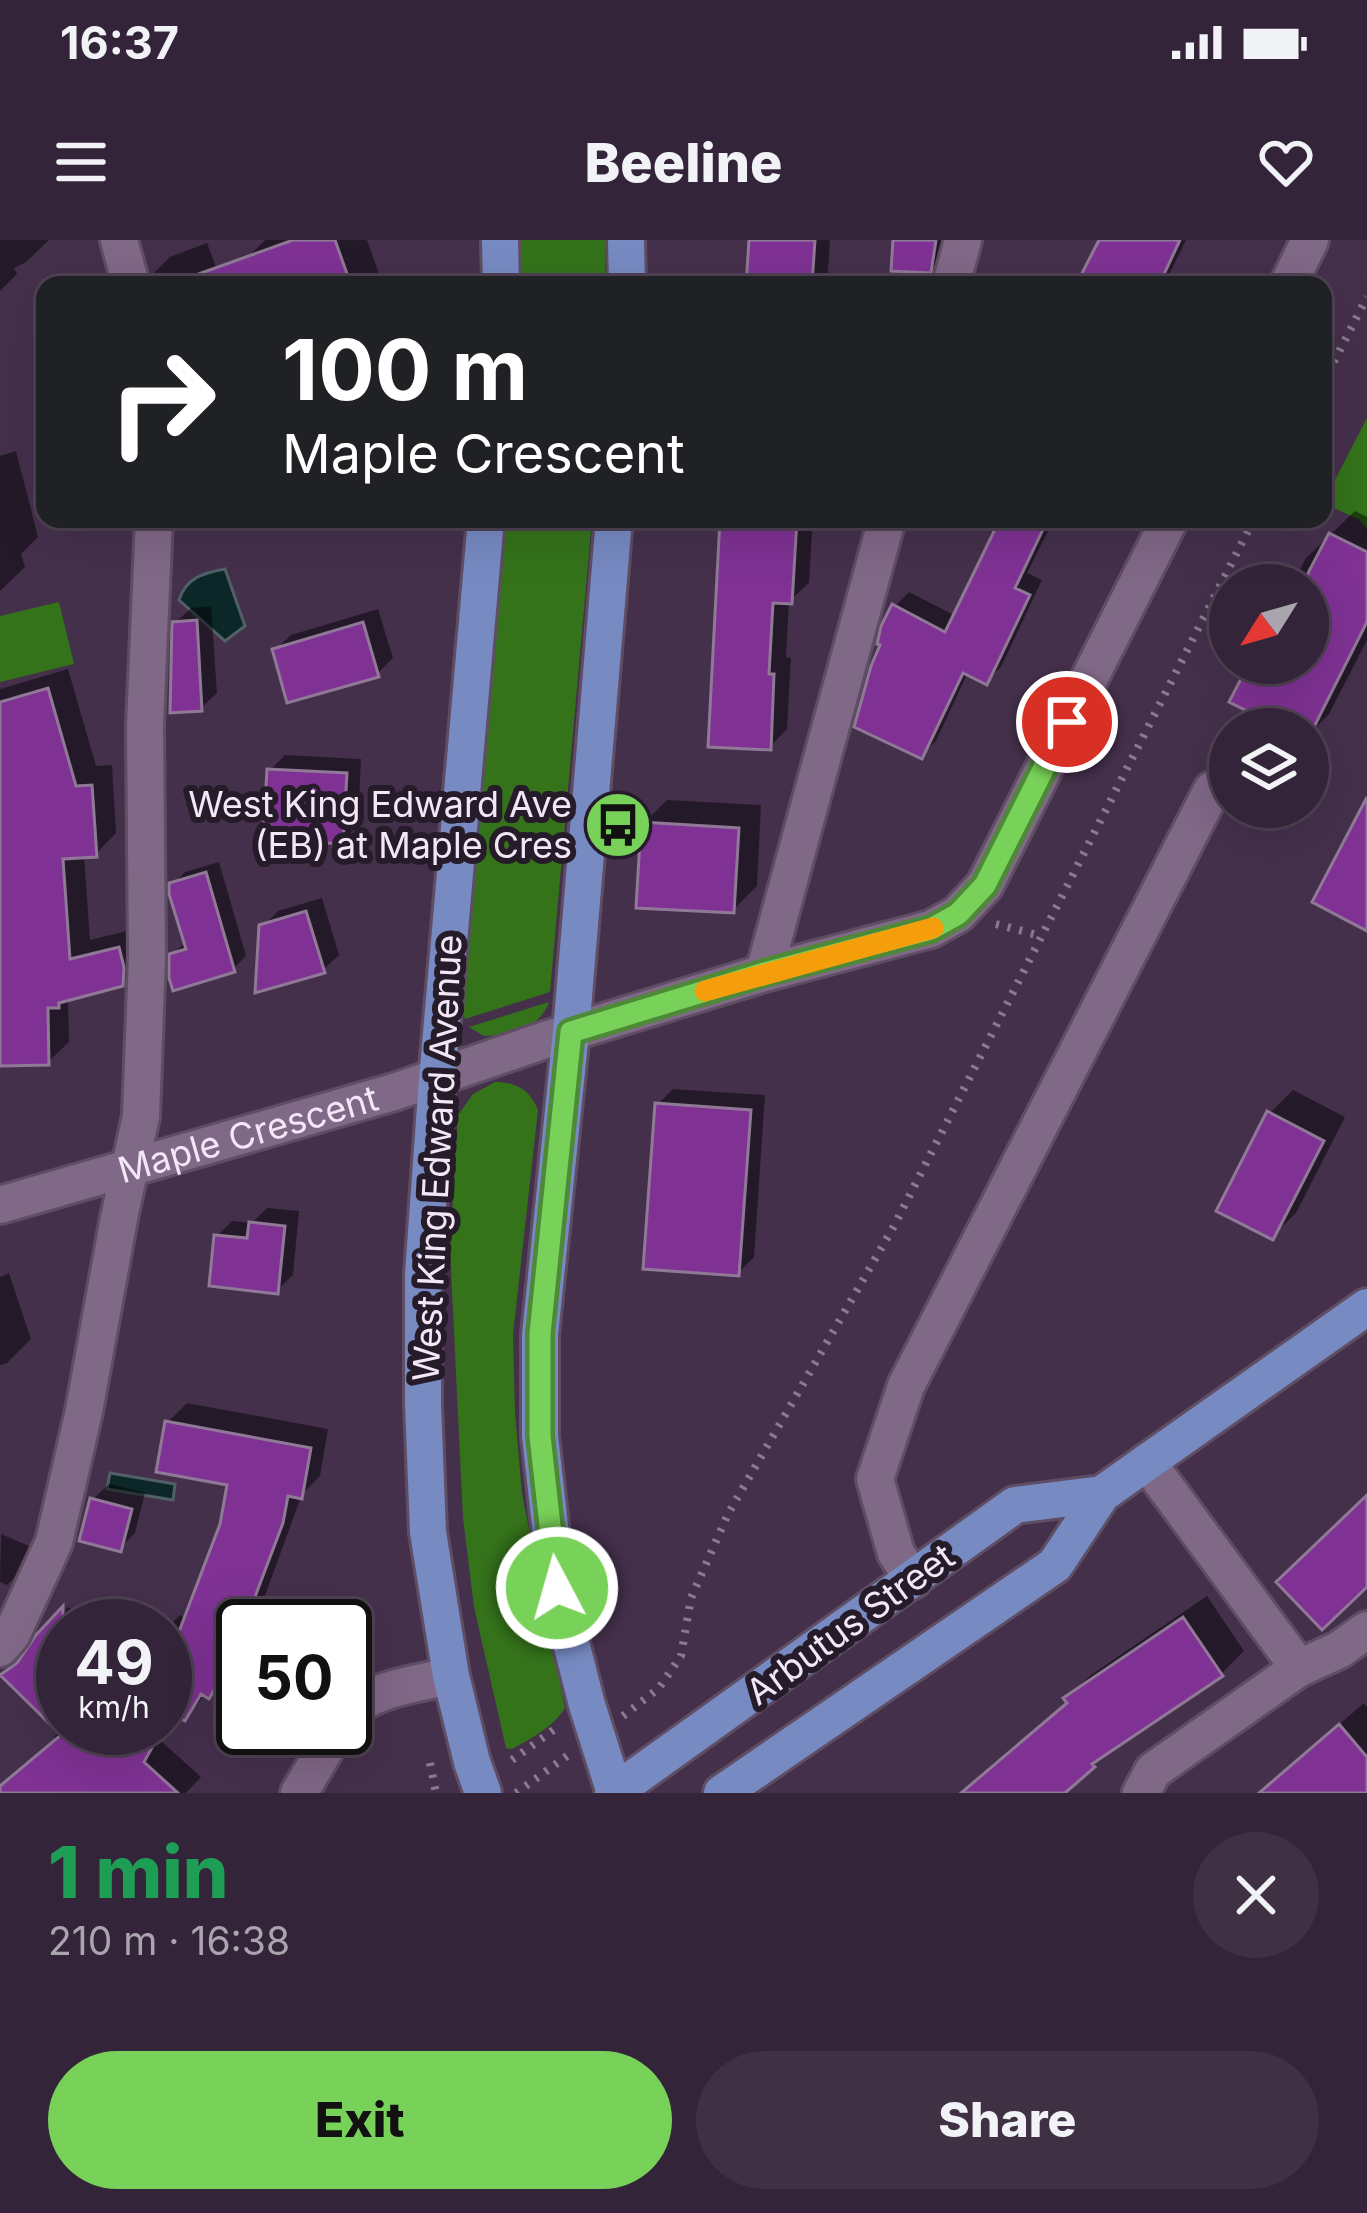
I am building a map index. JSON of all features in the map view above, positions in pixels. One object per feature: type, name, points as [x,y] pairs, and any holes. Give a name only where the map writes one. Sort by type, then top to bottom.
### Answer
[{"type":"main road","points":[[500,240],[501,276]]},
{"type":"main road","points":[[626,240],[627,276]]},
{"type":"main road","name":"West King Edward Avenue","points":[[484,1793],[452,1676],[428,1532],[423,1274],[485,528]]},
{"type":"main road","points":[[613,528],[540,1334],[540,1436],[557,1588],[614,1793]]},
{"type":"main road","name":"Arbutus Street","points":[[722,1793],[1054,1565],[1102,1494],[1367,1307]]},
{"type":"main road","name":"Arbutus Street","points":[[614,1793],[1015,1505],[1102,1494]]},
{"type":"street","points":[[119,240],[129,276]]},
{"type":"street","points":[[953,276],[963,240]]},
{"type":"street","points":[[1292,276],[1310,240]]},
{"type":"street","points":[[0,1648],[12,1634],[54,1542],[141,1116],[147,957],[145,725],[154,528]]},
{"type":"street","points":[[764,973],[885,528]]},
{"type":"street","name":"Maple Crescent","points":[[0,1205],[436,1079],[764,973],[931,929],[958,914],[985,885],[1164,528]]},
{"type":"street","points":[[913,1580],[896,1553],[875,1479],[906,1386],[1209,796]]},
{"type":"street","points":[[1147,1462],[1298,1668]]},
{"type":"street","points":[[1141,1793],[1153,1771],[1298,1668],[1339,1650],[1367,1630]]},
{"type":"street","points":[[372,1697],[452,1676]]},
{"type":"street","points":[[299,1793],[322,1755]]},
{"type":"path","points":[[1332,365],[1367,297]]},
{"type":"path","points":[[613,1723],[659,1688],[680,1656],[692,1598],[728,1514],[894,1226],[1249,528]]},
{"type":"path","points":[[512,1760],[570,1718]]},
{"type":"path","points":[[523,1788],[578,1749]]},
{"type":"green space","points":[[517,240],[605,240],[605,276],[518,276]]},
{"type":"green space","points":[[1367,418],[1367,529],[1360,520],[1332,507],[1332,486]]},
{"type":"green space","points":[[504,528],[591,528],[550,992],[465,1019]]},
{"type":"green space","points":[[59,602],[74,664],[0,682],[0,616]]},
{"type":"green space","points":[[549,1002],[532,1024],[513,1032],[484,1036],[469,1027]]},
{"type":"green space","points":[[495,1082],[522,1089],[538,1110],[513,1334],[515,1413],[522,1494],[565,1708],[548,1726],[512,1749],[506,1748],[474,1607],[463,1518],[450,1249],[458,1115],[473,1094]]},
{"type":"shaded area","points":[[225,569],[245,626],[225,641],[179,600],[196,578]]},
{"type":"shaded area","points":[[110,1473],[175,1484],[173,1500],[107,1489]]},
{"type":"building","points":[[293,240],[335,240],[348,276],[193,276]]},
{"type":"building","points":[[749,240],[815,240],[813,276],[747,276]]},
{"type":"building","points":[[893,240],[936,240],[931,273],[891,271]]},
{"type":"building","points":[[1099,240],[1180,240],[1163,276],[1081,276]]},
{"type":"building","points":[[720,528],[796,528],[792,604],[773,603],[771,750],[708,747]]},
{"type":"building","points":[[996,528],[1044,528],[1015,588],[1030,595],[987,685],[963,673],[922,759],[854,727],[880,645],[881,626],[892,604],[945,632]]},
{"type":"building","points":[[1329,533],[1367,552],[1367,622],[1324,708],[1241,708],[1229,702],[1238,684],[1329,684],[1329,564],[1313,564]]},
{"type":"building","points":[[197,620],[202,711],[170,713],[172,622]]},
{"type":"building","points":[[363,622],[379,677],[287,703],[272,649]]},
{"type":"building","points":[[48,688],[76,786],[92,785],[97,857],[63,859],[70,959],[119,947],[123,986],[48,1008],[49,1065],[0,1066],[0,702]]},
{"type":"building","points":[[267,769],[347,773],[343,844],[263,839]]},
{"type":"building","points":[[1367,797],[1367,931],[1312,902]]},
{"type":"building","points":[[641,822],[739,828],[734,913],[636,908]]},
{"type":"building","points":[[206,872],[235,972],[173,991],[169,954],[186,949],[169,883]]},
{"type":"building","points":[[306,911],[325,973],[255,993],[259,925]]},
{"type":"building","points":[[655,1103],[751,1110],[739,1276],[643,1269]]},
{"type":"building","points":[[1267,1111],[1324,1141],[1273,1240],[1216,1211]]},
{"type":"building","points":[[249,1222],[285,1226],[278,1294],[209,1286],[214,1235],[247,1238]]},
{"type":"building","points":[[165,1421],[311,1448],[302,1499],[288,1496],[283,1523],[254,1599],[216,1599],[216,1687],[209,1699],[201,1694],[192,1709],[191,1599],[220,1524],[227,1485],[156,1472]]},
{"type":"building","points":[[1367,1495],[1367,1587],[1322,1630],[1276,1582]]},
{"type":"building","points":[[90,1498],[132,1509],[121,1552],[79,1541]]},
{"type":"building","points":[[1183,1617],[1223,1676],[1092,1764],[1095,1767],[1065,1793],[961,1793],[1067,1703],[1063,1698]]},
{"type":"building","points":[[36,1635],[36,1710],[0,1675],[17,1663]]},
{"type":"building","points":[[1339,1724],[1367,1757],[1367,1793],[1259,1793]]},
{"type":"building","points":[[37,1755],[148,1755],[144,1762],[178,1793],[0,1793],[0,1786]]},
{"type":"slow traffic","points":[[705,991],[933,928]]},
{"type":"place","name":"West King Edward Ave (EB) at Maple Cres","points":[[618,825]]},
{"type":"route","points":[[557,1588],[540,1436],[540,1334],[571,1032],[764,973],[931,929],[958,914],[985,885],[1067,722]]}]
